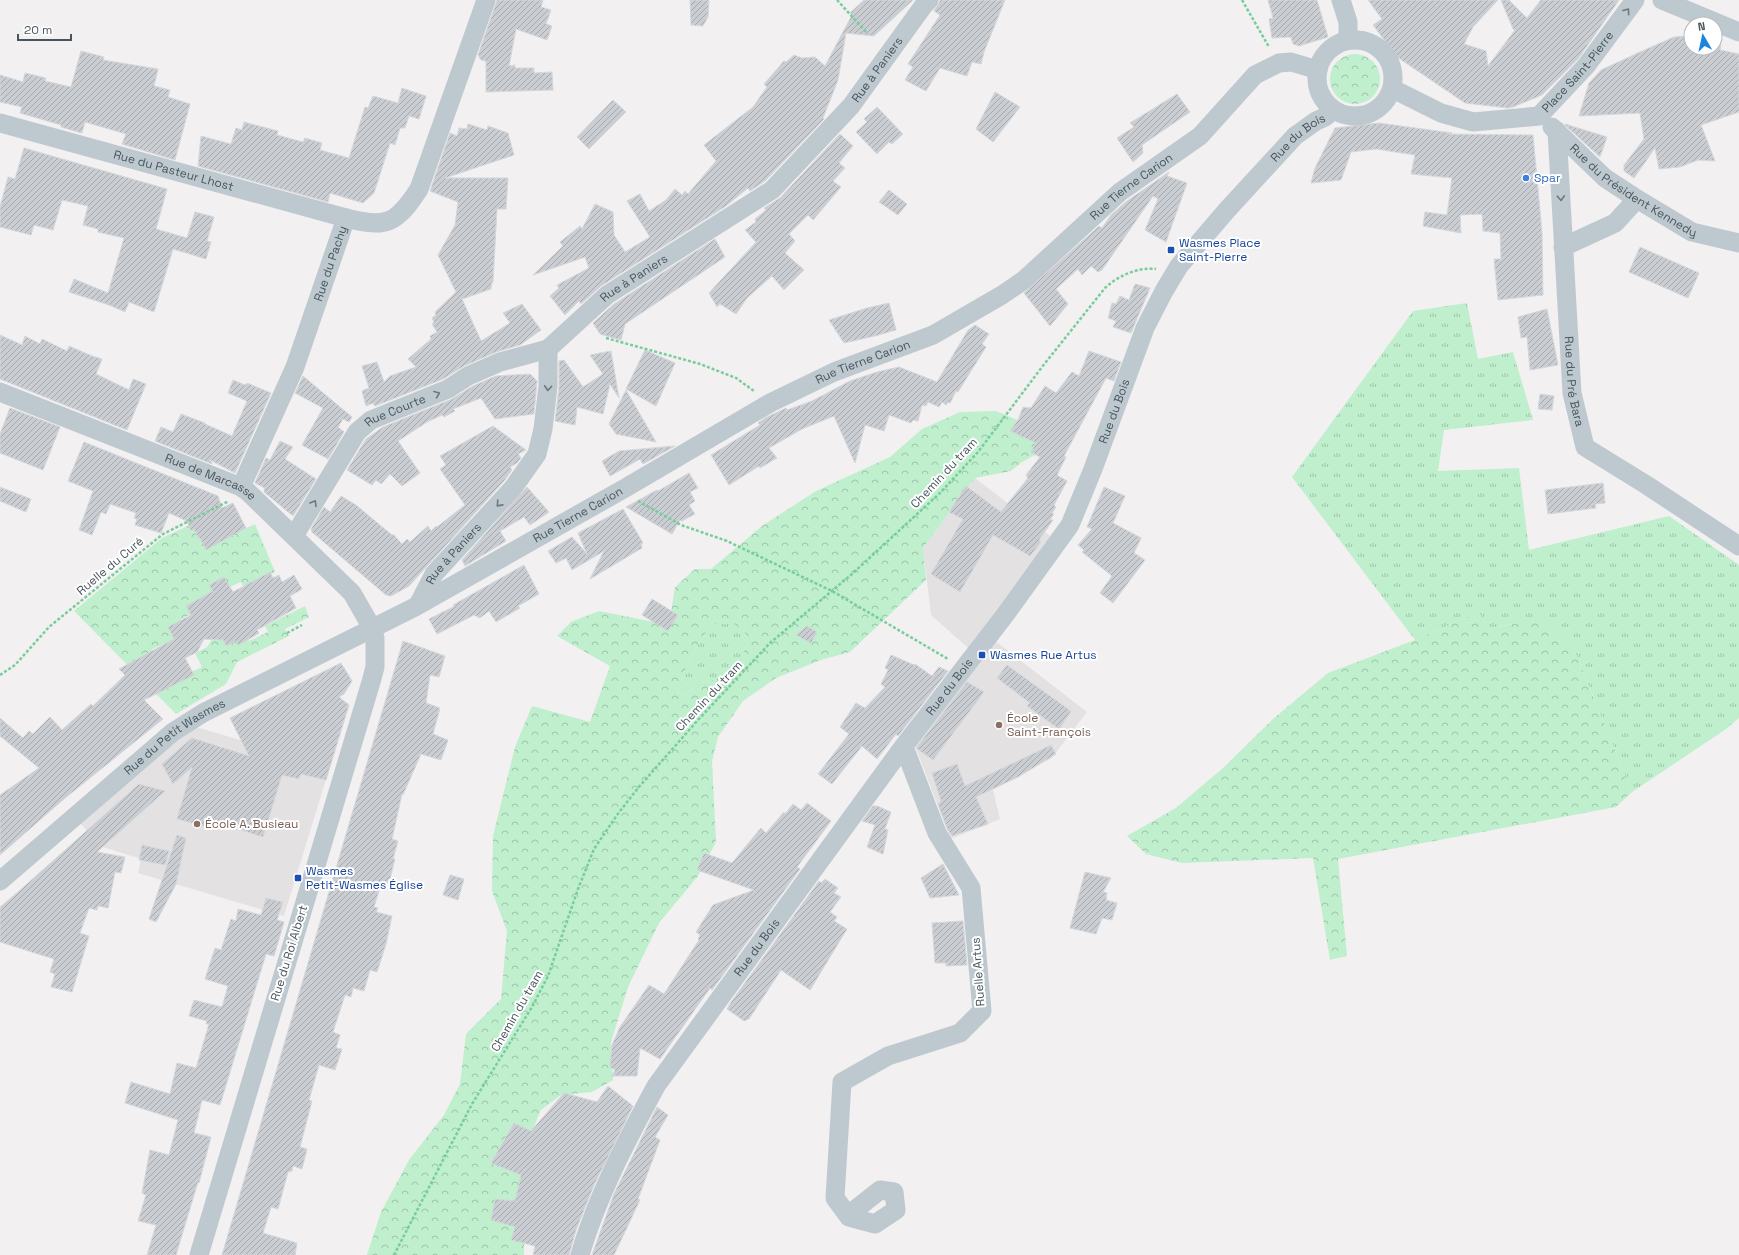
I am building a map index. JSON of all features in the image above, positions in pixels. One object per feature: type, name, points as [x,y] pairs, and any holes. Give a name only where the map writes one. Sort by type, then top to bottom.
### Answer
[{"type":"street","name":"Rue du Pachy","points":[[244,490],[295,367],[346,218],[362,222],[382,222],[394,220],[408,206],[419,189],[486,0]]},
{"type":"street","name":"Rue à Paniers","points":[[418,605],[434,574],[513,488],[537,454],[543,429],[548,386],[548,349],[607,295],[772,190],[851,106],[929,0]]},
{"type":"street","points":[[1341,0],[1348,22],[1348,40]]},
{"type":"street","name":"Place Saint-Pierre","points":[[1393,89],[1441,113],[1473,122],[1539,116],[1586,66],[1635,0]]},
{"type":"street","points":[[1662,0],[1739,32]]},
{"type":"street","points":[[1348,40],[1361,40],[1374,44],[1384,53],[1391,65],[1393,78],[1393,89],[1382,105],[1368,114],[1358,116],[1348,115],[1333,110],[1323,99],[1317,82],[1320,61],[1327,51],[1336,44],[1348,40]]},
{"type":"street","points":[[1279,63],[1291,62],[1318,70]]},
{"type":"street","name":"Rue Tierne Carion","points":[[372,628],[418,605],[627,487],[770,403],[834,372],[933,335],[1002,295],[1024,280],[1120,192],[1200,136],[1255,75],[1279,63]]},
{"type":"street","name":"Rue du Bois","points":[[580,1255],[587,1230],[603,1194],[630,1136],[656,1086],[904,747],[1005,615],[1070,525],[1093,469],[1145,328],[1179,266],[1227,210],[1295,136],[1316,121],[1325,117],[1333,110]]},
{"type":"street","name":"Rue du Président Kennedy","points":[[1539,116],[1557,131],[1605,178],[1637,199],[1692,232],[1739,243]]},
{"type":"street","name":"Rue du Pasteur Lhost","points":[[0,123],[346,218]]},
{"type":"street","name":"Rue du Pré Bara","points":[[1557,131],[1572,393],[1585,447],[1645,484],[1739,546]]},
{"type":"street","points":[[1563,247],[1615,223],[1637,199]]},
{"type":"street","name":"Rue Courte","points":[[294,536],[357,432],[371,420],[448,389],[468,376],[500,362],[548,349]]},
{"type":"street","name":"Rue de Marcasse","points":[[0,392],[244,490],[294,536],[352,593],[372,628]]},
{"type":"street","name":"Rue du Petit Wasmes","points":[[0,881],[173,732],[203,713],[372,628]]},
{"type":"street","name":"Rue du Roi Albert","points":[[199,1255],[371,682],[375,667],[376,646],[372,628]]},
{"type":"street","name":"Ruelle Artus","points":[[849,1217],[835,1198],[842,1082],[888,1056],[960,1033],[982,1011],[971,888],[936,833],[904,747]]},
{"type":"path","points":[[837,0],[866,33]]},
{"type":"path","points":[[1242,0],[1279,63]]},
{"type":"path","name":"Chemin du tram","points":[[394,1255],[472,1104],[532,1007],[548,976],[578,889],[594,849],[603,834],[638,788],[698,720],[770,643],[832,591],[940,493],[978,452],[1046,361],[1104,288],[1120,277],[1140,270],[1155,268],[1173,276]]},
{"type":"path","points":[[606,338],[700,364],[736,378],[770,403]]},
{"type":"path","name":"Ruelle du Curé","points":[[0,675],[15,665],[49,627],[163,534],[244,490]]},
{"type":"path","points":[[637,500],[681,525],[727,541],[832,591],[964,668]]},
{"type":"path","points":[[287,633],[302,625]]},
{"type":"shaded area","points":[[975,478],[1058,542],[989,636],[1087,712],[1051,759],[992,786],[1000,819],[950,838],[912,738],[975,654],[931,615],[923,548]]},
{"type":"shaded area","name":"École A. Busieau","points":[[186,724],[297,757],[300,750],[332,760],[284,916],[138,873],[141,859],[103,847],[74,817]]},
{"type":"green space","points":[[1350,54],[1360,54],[1373,61],[1380,74],[1380,84],[1373,97],[1360,104],[1350,104],[1341,100],[1334,93],[1330,84],[1330,74],[1334,65],[1341,58]]},
{"type":"green space","points":[[1467,303],[1478,359],[1513,352],[1533,420],[1444,430],[1438,471],[1519,468],[1529,550],[1669,516],[1739,565],[1739,718],[1726,729],[1632,792],[1575,652],[1517,623],[1487,629],[1479,612],[1415,640],[1292,477],[1413,311]]},
{"type":"green space","points":[[996,411],[1029,425],[1046,449],[1022,462],[1011,471],[975,478],[923,548],[926,580],[850,652],[821,660],[776,678],[743,701],[718,737],[712,761],[716,842],[698,876],[659,923],[628,987],[611,1042],[613,1080],[592,1092],[561,1095],[541,1110],[531,1133],[525,1209],[524,1255],[367,1255],[381,1212],[409,1160],[444,1115],[460,1084],[466,1034],[501,999],[507,931],[492,891],[493,836],[515,747],[532,706],[590,722],[610,666],[557,636],[571,622],[599,611],[669,625],[675,587],[695,569],[711,569],[762,526],[816,491],[890,457],[922,429],[960,412]],"holes":[[[712,624],[734,624],[745,633],[747,641],[743,654],[726,676],[699,684],[685,694],[679,695],[681,679],[685,669],[696,648]]]},
{"type":"green space","points":[[218,512],[221,541],[255,524],[275,572],[244,588],[241,582],[191,603],[195,612],[181,619],[192,646],[169,656],[164,644],[152,649],[168,683],[202,667],[195,653],[207,647],[216,633],[243,628],[249,641],[268,632],[265,626],[305,606],[309,617],[285,629],[289,636],[237,662],[226,684],[176,714],[74,611],[162,538]]},
{"type":"green space","points":[[1479,612],[1487,629],[1517,623],[1549,623],[1575,652],[1632,792],[1616,807],[1338,859],[1347,956],[1330,960],[1313,858],[1182,863],[1146,854],[1127,836],[1176,808],[1223,768],[1273,719],[1328,673],[1415,640]]},
{"type":"green space","points":[[712,624],[734,624],[745,633],[747,641],[743,654],[726,676],[699,684],[685,694],[679,695],[681,679],[685,669],[702,638]]},
{"type":"building","points":[[497,0],[543,0],[541,7],[551,10],[546,24],[552,26],[547,40],[516,29],[509,66],[515,65],[515,68],[534,68],[534,73],[552,72],[553,90],[486,92],[486,61],[481,60],[478,55]]},
{"type":"building","points":[[690,0],[709,0],[708,17],[703,26],[691,25]]},
{"type":"building","points":[[864,0],[913,0],[874,36],[846,33],[838,80],[823,118],[824,119],[765,181],[750,191],[748,188],[726,206],[601,286],[581,304],[579,301],[565,315],[550,296],[559,288],[557,285],[589,268],[585,257],[533,275],[563,246],[560,242],[580,226],[582,229],[595,204],[613,212],[614,235],[625,252],[650,237],[627,201],[640,194],[649,211],[666,200],[675,189],[682,195],[685,191],[688,194],[716,161],[704,145],[753,107],[767,87],[764,84],[784,61],[786,62],[794,55],[802,58],[815,57],[825,66],[852,15],[850,13]]},
{"type":"building","points":[[940,0],[1005,0],[984,52],[981,64],[972,62],[967,76],[940,68],[926,91],[905,80],[913,67],[908,64],[940,15],[934,11]]},
{"type":"building","points":[[1268,0],[1317,0],[1328,37],[1299,46],[1293,44],[1291,37],[1272,38],[1269,19],[1273,18]]},
{"type":"building","points":[[1368,0],[1498,0],[1473,27],[1464,44],[1486,51],[1488,66],[1515,30],[1513,29],[1501,0],[1509,0],[1527,18],[1541,0],[1619,0],[1578,59],[1542,95],[1508,108],[1465,103],[1397,57],[1373,25],[1382,19]]},
{"type":"building","points":[[1683,36],[1683,56],[1723,56],[1723,51],[1739,54],[1739,112],[1701,125],[1715,161],[1698,160],[1680,167],[1659,169],[1655,148],[1634,178],[1624,171],[1624,165],[1644,139],[1640,113],[1579,116],[1589,83],[1601,70],[1674,37]]},
{"type":"building","points":[[81,51],[104,57],[103,60],[158,69],[154,86],[170,90],[168,97],[190,104],[175,160],[122,144],[126,134],[85,122],[82,133],[20,113],[22,107],[0,102],[0,75],[23,82],[25,73],[46,78],[45,81],[71,87]]},
{"type":"building","points":[[402,88],[426,96],[419,119],[409,116],[405,128],[400,128],[395,145],[390,143],[374,193],[363,203],[330,193],[328,202],[198,166],[201,136],[231,144],[236,128],[242,130],[244,122],[278,131],[277,135],[303,142],[305,138],[322,143],[320,150],[349,158],[365,107],[368,108],[373,96],[398,103]]},
{"type":"building","points":[[995,92],[1020,107],[993,142],[976,129]]},
{"type":"building","points":[[1177,94],[1190,112],[1142,145],[1143,153],[1133,162],[1117,138],[1134,127],[1130,123]]},
{"type":"building","points":[[613,100],[626,112],[589,149],[577,137]]},
{"type":"building","points":[[877,107],[903,134],[892,144],[889,142],[877,154],[856,132],[867,122],[864,119]]},
{"type":"building","points":[[1379,123],[1452,133],[1448,134],[1533,135],[1542,232],[1543,295],[1498,300],[1494,259],[1501,259],[1500,233],[1483,231],[1482,214],[1460,215],[1461,233],[1423,226],[1425,212],[1447,215],[1452,178],[1411,174],[1415,155],[1376,149],[1351,152],[1341,180],[1311,183],[1315,168],[1335,128]]},
{"type":"building","points":[[468,124],[487,130],[488,126],[508,133],[514,155],[445,178],[508,178],[506,209],[497,209],[493,282],[491,289],[462,299],[481,341],[510,323],[503,313],[522,304],[541,330],[520,345],[496,352],[464,366],[443,379],[375,406],[373,403],[366,406],[362,391],[369,388],[362,366],[377,362],[384,382],[390,376],[416,367],[408,359],[431,339],[430,336],[437,332],[432,324],[434,322],[432,318],[436,315],[435,312],[456,292],[438,255],[455,225],[458,202],[430,191],[450,133],[457,136],[459,128],[467,129]]},
{"type":"building","points":[[1565,124],[1607,137],[1600,157],[1566,126]]},
{"type":"building","points":[[840,134],[853,146],[839,163],[845,168],[833,181],[841,187],[813,220],[808,215],[789,234],[795,241],[785,253],[804,270],[784,290],[772,276],[747,298],[736,314],[720,304],[717,307],[709,293],[756,242],[745,230],[756,222],[755,219],[766,210],[764,208],[780,198]]},
{"type":"building","points":[[24,148],[167,189],[156,229],[187,238],[195,212],[214,217],[207,241],[211,242],[206,259],[173,249],[154,312],[129,302],[125,312],[109,305],[69,292],[74,279],[108,293],[124,238],[98,232],[98,229],[83,225],[88,206],[62,200],[53,230],[34,225],[31,235],[0,227],[0,207],[8,177],[15,179]]},
{"type":"building","points":[[1169,172],[1167,176],[1187,183],[1166,242],[1145,230],[1158,199],[1153,196],[1102,270],[1098,272],[1091,266],[1082,275],[1078,269],[1056,289],[1068,304],[1050,326],[1024,293],[1099,226],[1102,228],[1111,215],[1127,201]]},
{"type":"building","points":[[889,190],[907,204],[898,215],[879,202]]},
{"type":"building","points":[[715,239],[725,257],[625,324],[621,340],[600,334],[593,323],[614,304]]},
{"type":"building","points":[[1640,247],[1699,273],[1688,298],[1629,272]]},
{"type":"building","points":[[1135,284],[1150,288],[1131,333],[1113,327],[1116,321],[1108,318],[1112,303],[1116,304],[1120,296],[1129,300]]},
{"type":"building","points":[[889,303],[896,330],[875,336],[844,343],[829,320],[867,308]]},
{"type":"building","points":[[1547,309],[1558,365],[1530,370],[1527,337],[1521,338],[1518,317]]},
{"type":"building","points":[[975,325],[989,334],[982,344],[986,347],[958,392],[956,391],[950,403],[948,402],[946,405],[942,402],[939,407],[928,402],[926,406],[922,405],[918,421],[913,420],[911,423],[889,415],[884,431],[865,425],[855,463],[834,416],[802,429],[769,448],[777,458],[760,468],[759,466],[729,485],[711,455],[760,425],[758,423],[765,418],[786,408],[787,410],[812,401],[850,381],[877,372],[899,367],[937,382],[968,330]]},
{"type":"building","points":[[0,335],[22,345],[25,336],[40,344],[42,339],[67,351],[69,346],[102,359],[96,374],[129,390],[133,379],[146,384],[127,430],[0,379]]},
{"type":"building","points":[[645,350],[675,363],[656,406],[626,389]]},
{"type":"building","points":[[611,351],[619,398],[610,384],[603,414],[577,407],[575,425],[555,421],[559,387],[559,361],[564,360],[583,387],[603,374],[590,355]]},
{"type":"building","points":[[1089,351],[1121,362],[1114,381],[1106,378],[1064,456],[1066,457],[1057,475],[1067,481],[1054,505],[1056,507],[1050,520],[1053,520],[1039,540],[1041,542],[1030,556],[993,535],[960,592],[931,574],[963,519],[949,512],[966,486],[1001,512],[1028,478],[1026,475],[1040,457],[1031,452],[1036,443],[1010,431],[1018,420],[1023,407],[1031,408],[1045,386],[1056,393],[1072,372],[1079,376]]},
{"type":"building","points":[[530,374],[537,381],[534,414],[495,419],[481,398],[453,409],[455,411],[444,417],[442,415],[427,422],[398,441],[420,473],[402,486],[390,474],[381,484],[376,480],[372,485],[347,470],[366,439],[383,427],[452,399],[473,386],[496,376]]},
{"type":"building","points":[[303,376],[352,417],[349,422],[343,419],[338,427],[344,432],[328,459],[302,445],[323,408],[295,393]]},
{"type":"building","points":[[233,380],[245,385],[247,383],[271,393],[235,473],[210,460],[212,464],[155,441],[161,427],[173,432],[181,414],[205,423],[232,436],[247,401],[228,393]]},
{"type":"building","points":[[626,390],[656,442],[616,434],[609,424]]},
{"type":"building","points":[[1540,394],[1554,396],[1552,410],[1538,409]]},
{"type":"building","points":[[10,408],[60,427],[43,470],[0,453],[0,434]]},
{"type":"building","points":[[493,426],[526,450],[518,454],[521,458],[517,463],[510,467],[512,470],[504,481],[409,586],[391,596],[386,595],[312,532],[311,529],[324,507],[330,512],[341,496],[356,505],[392,535],[393,534],[402,544],[407,539],[410,542],[428,526],[431,531],[465,505],[440,469],[446,465],[440,456]]},
{"type":"building","points":[[280,441],[293,447],[285,459],[316,479],[293,516],[264,492],[265,488],[255,483],[266,458],[270,460]]},
{"type":"building","points":[[84,442],[218,496],[222,508],[233,503],[246,528],[206,550],[194,529],[191,531],[187,521],[169,513],[161,533],[135,525],[137,519],[134,518],[136,513],[110,504],[106,514],[101,512],[92,535],[79,530],[93,491],[68,481]]},
{"type":"building","points":[[675,446],[643,464],[640,459],[610,476],[602,461],[619,451]]},
{"type":"building","points":[[689,473],[698,488],[690,492],[695,501],[689,505],[695,514],[682,521],[680,520],[672,534],[626,507],[657,490],[658,491]]},
{"type":"building","points":[[1603,483],[1605,503],[1595,504],[1596,508],[1548,514],[1545,490]]},
{"type":"building","points":[[0,487],[31,499],[26,512],[0,501]]},
{"type":"building","points":[[527,487],[549,512],[530,525],[524,517],[500,531],[506,541],[465,566],[462,560]]},
{"type":"building","points":[[1104,487],[1125,496],[1113,523],[1141,538],[1134,553],[1145,560],[1113,603],[1100,593],[1112,576],[1082,552],[1084,550],[1078,545],[1092,529],[1087,527]]},
{"type":"building","points":[[623,509],[643,543],[641,544],[642,548],[590,579],[604,551],[572,570],[566,558],[556,563],[548,551],[572,537],[587,554],[578,533]]},
{"type":"building","points":[[524,565],[539,594],[518,606],[520,608],[496,622],[489,611],[480,618],[474,615],[437,634],[429,619],[455,606],[453,605]]},
{"type":"building","points":[[270,572],[273,578],[279,575],[282,582],[294,575],[302,589],[290,596],[296,608],[257,630],[259,633],[239,645],[236,641],[226,646],[223,640],[204,639],[197,652],[185,658],[194,675],[144,700],[163,719],[64,799],[0,855],[0,795],[39,768],[0,736],[0,718],[23,738],[29,731],[33,734],[50,717],[62,730],[91,704],[93,706],[125,675],[119,669],[174,639],[168,627],[191,615],[186,606],[213,591],[209,585],[224,577],[233,592]]},
{"type":"building","points":[[652,599],[678,615],[668,631],[642,615]]},
{"type":"building","points":[[807,626],[817,632],[811,643],[796,635]]},
{"type":"building","points":[[403,641],[445,656],[439,677],[430,675],[426,703],[440,708],[433,734],[448,740],[441,760],[421,754],[403,795],[402,794],[392,839],[398,841],[393,859],[395,859],[389,883],[382,881],[374,907],[378,908],[376,912],[392,916],[386,944],[377,972],[370,970],[364,991],[353,988],[351,997],[345,995],[333,1032],[340,1035],[336,1048],[342,1049],[335,1070],[319,1065],[309,1100],[312,1101],[300,1147],[307,1149],[302,1169],[293,1166],[292,1171],[288,1172],[278,1209],[271,1207],[263,1233],[297,1243],[295,1255],[222,1255]]},
{"type":"building","points":[[891,655],[914,665],[915,664],[932,676],[939,667],[948,671],[898,736],[896,734],[877,759],[862,746],[832,784],[818,774],[849,734],[840,727],[856,703],[865,708],[885,687],[881,684],[888,670],[885,668]]},
{"type":"building","points":[[341,663],[352,681],[344,694],[339,697],[349,705],[326,780],[301,774],[299,779],[282,775],[263,837],[219,823],[217,830],[177,819],[192,767],[173,784],[162,764],[192,738],[249,756],[230,718]]},
{"type":"building","points":[[1007,665],[1071,711],[1059,729],[1027,706],[1030,703],[997,678]]},
{"type":"building","points":[[967,682],[984,692],[933,760],[916,748]]},
{"type":"building","points":[[1051,745],[1056,754],[1018,777],[976,797],[988,824],[952,836],[947,828],[938,804],[941,801],[932,773],[957,764],[965,786]]},
{"type":"building","points":[[139,784],[165,791],[97,852],[125,857],[121,873],[115,872],[108,908],[98,906],[97,910],[89,908],[80,933],[89,936],[72,992],[51,987],[55,974],[50,972],[54,959],[0,942],[0,907]]},
{"type":"building","points":[[807,803],[831,821],[797,867],[800,869],[712,990],[710,988],[660,1059],[640,1048],[637,1076],[612,1076],[615,1070],[610,1067],[612,1045],[620,1027],[649,985],[664,994],[699,940],[700,935],[696,932],[713,905],[754,890],[697,870],[704,853],[732,863],[761,828],[766,833],[793,804],[801,810]]},
{"type":"building","points":[[873,806],[877,806],[891,812],[885,829],[888,830],[883,854],[867,847],[875,825],[862,821]]},
{"type":"building","points":[[177,835],[186,838],[176,884],[156,922],[149,919]]},
{"type":"building","points":[[142,845],[169,851],[165,865],[139,860]]},
{"type":"building","points":[[943,864],[959,895],[930,898],[921,878]]},
{"type":"building","points":[[1085,872],[1111,878],[1103,892],[1107,893],[1106,900],[1117,903],[1112,920],[1102,918],[1096,934],[1070,928]]},
{"type":"building","points":[[450,875],[464,879],[458,900],[443,895]]},
{"type":"building","points":[[825,879],[838,888],[834,893],[841,897],[830,912],[837,917],[834,921],[847,929],[810,990],[781,970],[749,1019],[744,1021],[727,1009],[819,881],[821,883]]},
{"type":"building","points":[[266,898],[283,902],[277,920],[284,922],[274,956],[266,954],[220,1105],[202,1100],[194,1133],[211,1137],[199,1183],[198,1182],[176,1255],[147,1255],[156,1225],[138,1221],[146,1195],[142,1193],[150,1150],[169,1155],[178,1120],[125,1103],[131,1082],[170,1094],[177,1063],[196,1068],[209,1024],[206,1024],[207,1021],[189,1016],[194,1000],[222,1007],[228,986],[205,979],[215,948],[221,950],[231,919],[236,921],[238,909],[261,915]]},
{"type":"building","points":[[963,921],[967,965],[946,966],[946,963],[935,963],[932,923]]},
{"type":"building","points":[[608,1086],[633,1106],[594,1185],[576,1230],[569,1255],[533,1255],[535,1246],[511,1240],[515,1227],[491,1220],[495,1199],[515,1201],[521,1175],[491,1163],[514,1123],[531,1131],[564,1093],[597,1102]]},
{"type":"building","points":[[657,1107],[668,1115],[655,1137],[660,1140],[638,1199],[640,1200],[614,1255],[592,1255],[614,1194]]},
{"type":"place","name":"Spar","points":[[1526,178]]},
{"type":"place","name":"Wasmes Place Saint-Pierre","points":[[1171,250]]},
{"type":"place","name":"Wasmes Rue Artus","points":[[982,655]]},
{"type":"place","name":"École Saint-François","points":[[999,725]]},
{"type":"place","name":"École A. Busieau","points":[[197,824]]},
{"type":"place","name":"Wasmes Petit-Wasmes Église","points":[[298,878]]}]
